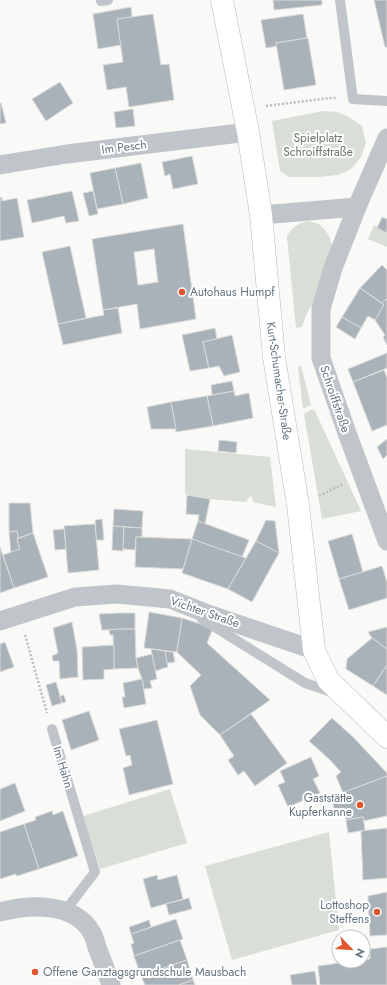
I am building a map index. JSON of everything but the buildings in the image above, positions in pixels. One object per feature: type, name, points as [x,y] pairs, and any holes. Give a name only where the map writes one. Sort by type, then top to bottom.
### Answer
[{"type":"main road","name":"Kurt-Schumacher-Straße","points":[[222,0],[248,132],[261,215],[274,357],[298,505],[314,650],[328,680],[387,736]]},
{"type":"street","name":"Im Pesch","points":[[0,165],[67,154],[248,132]]},
{"type":"street","name":"Schroiffstraße","points":[[387,138],[357,207],[333,268],[321,309],[321,358],[346,433],[387,541]]},
{"type":"street","points":[[261,215],[357,207]]},
{"type":"street","name":"Vichter Straße","points":[[0,621],[75,596],[117,594],[170,599],[208,614],[314,650]]},
{"type":"street","points":[[0,912],[26,908],[47,907],[65,911],[81,920],[92,933],[111,985]]},
{"type":"lane","points":[[340,0],[352,99],[387,101]]},
{"type":"lane","points":[[170,599],[305,683],[345,697]]},
{"type":"lane","name":"Im Hahn","points":[[52,729],[95,872],[65,911]]},
{"type":"path","points":[[243,109],[329,98],[352,99]]},
{"type":"path","points":[[298,505],[362,476]]},
{"type":"path","points":[[19,615],[52,729]]},
{"type":"green space","name":"Spielplatz Schroiffstraße","points":[[323,111],[337,112],[349,117],[362,126],[366,143],[361,157],[351,169],[338,175],[289,177],[280,171],[272,121]]},
{"type":"green space","points":[[308,221],[319,224],[325,230],[332,245],[331,255],[324,284],[306,315],[302,327],[296,328],[287,237],[295,226]]},
{"type":"green space","points":[[374,225],[387,233],[387,247],[368,239]]},
{"type":"green space","points":[[301,366],[311,405],[303,409],[298,367]]},
{"type":"green space","points":[[312,409],[315,411],[361,511],[322,519],[304,414]]},
{"type":"green space","points":[[185,449],[270,457],[276,507],[253,502],[251,495],[246,502],[210,499],[185,494]]},
{"type":"green space","points":[[170,789],[187,843],[100,869],[83,816]]},
{"type":"green space","points":[[329,832],[339,929],[331,929],[331,932],[232,960],[205,866]]},
{"type":"place","name":"Autohaus Humpf","points":[[182,292]]},
{"type":"place","name":"Gaststätte Kupferkanne","points":[[360,805]]},
{"type":"place","name":"Lottoshop Steffens","points":[[377,912]]},
{"type":"place","name":"Offene Ganztagsgrundschule Mausbach","points":[[35,972]]}]
